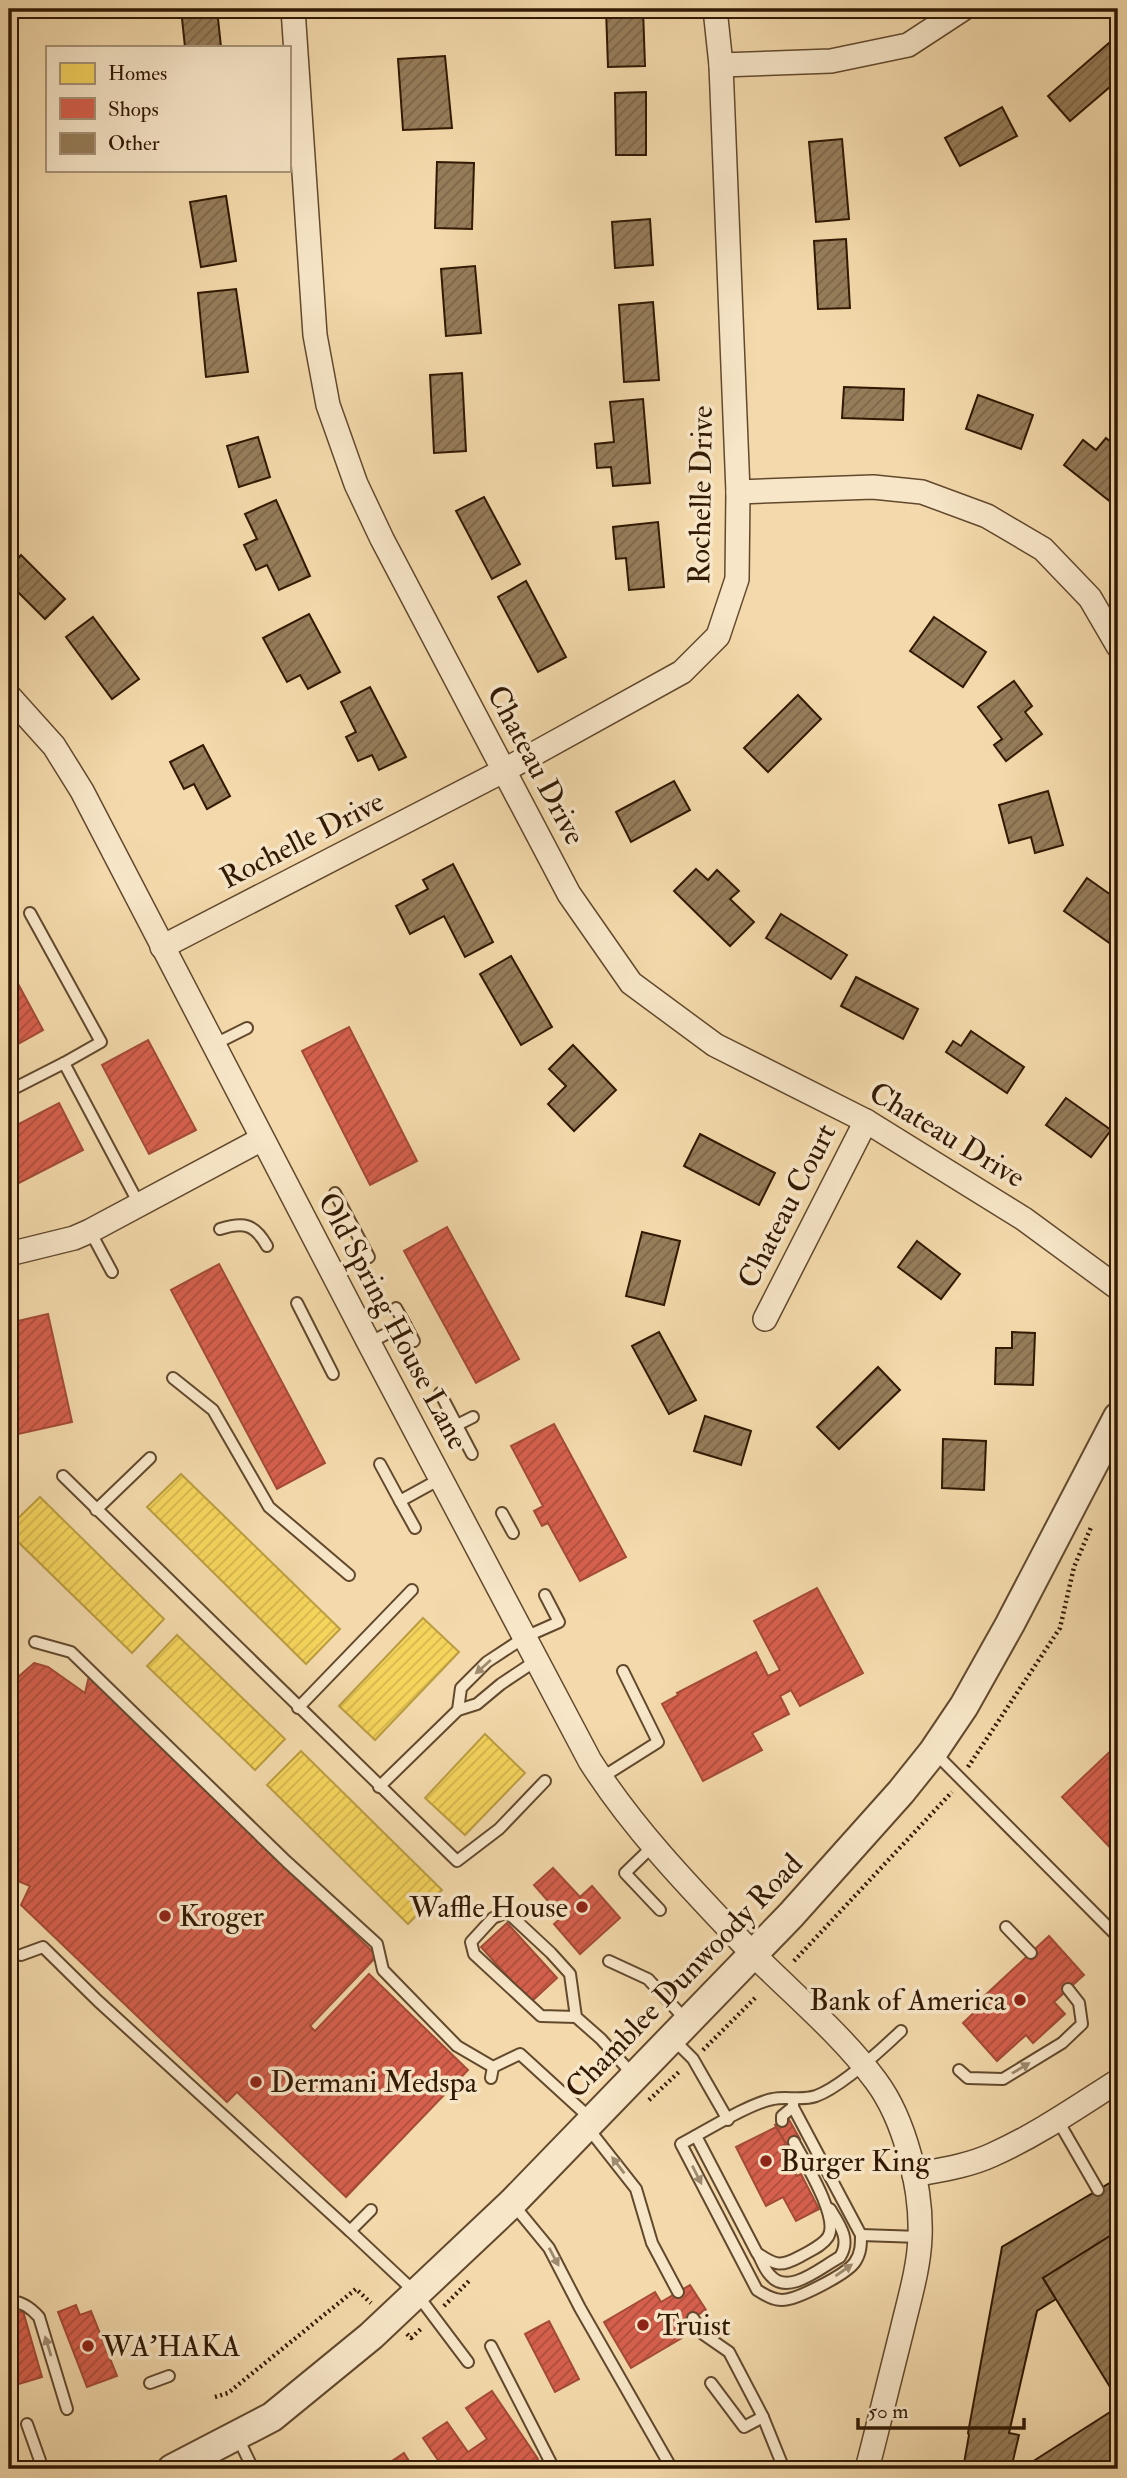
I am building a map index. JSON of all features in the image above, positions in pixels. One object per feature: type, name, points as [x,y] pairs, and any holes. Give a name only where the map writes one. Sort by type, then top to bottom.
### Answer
[{"type":"street","name":"Chateau Drive","points":[[293,9],[315,335],[328,405],[356,484],[382,539],[569,894],[631,984],[715,1045],[866,1121],[1024,1219],[1118,1288]]},
{"type":"street","name":"Rochelle Drive","points":[[162,947],[503,771],[682,672],[718,636],[737,579],[738,492],[721,65],[715,9]]},
{"type":"street","points":[[721,65],[831,61],[908,45],[963,9]]},
{"type":"street","points":[[738,492],[873,487],[922,492],[987,516],[1043,549],[1090,598],[1118,646]]},
{"type":"street","name":"Old Spring House Lane","points":[[9,696],[54,746],[82,791],[440,1479],[601,1777],[653,1846],[754,1954],[863,2064],[878,2083],[889,2104],[914,2175],[920,2237],[916,2273],[867,2469]]},
{"type":"street","name":"Chateau Court","points":[[765,1320],[866,1121]]},
{"type":"street","points":[[9,1254],[74,1238],[90,1231],[262,1139]]},
{"type":"street","name":"Chamblee Dunwoody Road","points":[[172,2469],[272,2417],[371,2336],[512,2203],[754,1954],[893,1802],[933,1752],[988,1666],[1118,1417]]},
{"type":"street","points":[[914,2175],[960,2166],[991,2156],[1118,2081]]},
{"type":"lane","points":[[9,1091],[101,1042],[30,913]]},
{"type":"lane","points":[[214,1045],[247,1028]]},
{"type":"lane","points":[[64,1063],[139,1204]]},
{"type":"lane","points":[[335,1193],[369,1257]]},
{"type":"lane","points":[[220,1229],[237,1224],[254,1228],[267,1246]]},
{"type":"lane","points":[[90,1231],[112,1272]]},
{"type":"lane","points":[[297,1303],[333,1374]]},
{"type":"lane","points":[[397,1308],[414,1341]]},
{"type":"lane","points":[[369,1343],[405,1324]]},
{"type":"lane","points":[[173,1378],[213,1410],[269,1507],[349,1575]]},
{"type":"lane","points":[[440,1393],[472,1454]]},
{"type":"lane","points":[[457,1425],[473,1417]]},
{"type":"lane","points":[[96,1510],[150,1458]]},
{"type":"lane","points":[[380,1464],[415,1528]]},
{"type":"lane","points":[[63,1476],[457,1861],[499,1829],[545,1781]]},
{"type":"lane","points":[[400,1501],[440,1479]]},
{"type":"lane","points":[[502,1513],[513,1533]]},
{"type":"lane","points":[[298,1707],[412,1590]]},
{"type":"lane","points":[[458,1710],[461,1688],[488,1662],[525,1637],[559,1622],[545,1595]]},
{"type":"lane","points":[[35,1642],[71,1652],[287,1862],[377,1944],[383,1970],[457,2046],[492,2072],[520,2054],[590,2123],[636,2189],[652,2242],[678,2292]]},
{"type":"lane","points":[[379,1787],[458,1710],[477,1704],[537,1660]]},
{"type":"lane","points":[[601,1777],[658,1742],[623,1671]]},
{"type":"lane","points":[[933,1752],[1118,1937]]},
{"type":"lane","points":[[653,1846],[625,1874],[660,1910]]},
{"type":"lane","points":[[576,2017],[570,1974],[507,1912],[493,1918],[471,1941],[474,1954],[541,2016],[576,2017],[601,2039],[635,2077]]},
{"type":"lane","points":[[1006,1927],[1031,1953]]},
{"type":"lane","points":[[21,1955],[43,1947],[98,2001],[416,2293],[468,2362]]},
{"type":"lane","points":[[609,1961],[648,1979],[680,2030],[727,2120]]},
{"type":"lane","points":[[959,2070],[968,2078],[1003,2079],[1062,2043],[1082,2024],[1079,2003],[1068,1989]]},
{"type":"lane","points":[[782,2121],[782,2116],[793,2104],[817,2096],[863,2064],[901,2031]]},
{"type":"lane","points":[[774,2098],[793,2104],[861,2235],[861,2251],[854,2264],[845,2272],[792,2299],[780,2301],[757,2290],[681,2144],[754,2105],[774,2098]]},
{"type":"lane","points":[[1057,2119],[1098,2190]]},
{"type":"lane","points":[[696,2136],[769,2275],[777,2282],[788,2284],[839,2257],[844,2250],[846,2239],[794,2142]]},
{"type":"lane","points":[[757,2253],[773,2264],[786,2264],[821,2245],[830,2234],[831,2218],[820,2192]]},
{"type":"lane","points":[[512,2203],[549,2248],[672,2469]]},
{"type":"lane","points":[[350,2231],[370,2210]]},
{"type":"lane","points":[[861,2235],[920,2237]]},
{"type":"lane","points":[[9,2301],[16,2301],[32,2309],[39,2317],[67,2409]]},
{"type":"lane","points":[[693,2318],[703,2334],[729,2351],[785,2469]]},
{"type":"lane","points":[[491,2346],[554,2469]]},
{"type":"lane","points":[[150,2383],[170,2376]]},
{"type":"lane","points":[[711,2383],[744,2427],[762,2417]]},
{"type":"lane","points":[[27,2424],[43,2469]]},
{"type":"lane","points":[[236,2435],[253,2469]]},
{"type":"path","points":[[215,2397],[228,2393],[356,2289],[369,2301]]},
{"type":"building: Homes","points":[[181,1474],[340,1629],[306,1664],[147,1507]]},
{"type":"building: Homes","points":[[40,1497],[164,1619],[132,1653],[9,1533],[9,1527]]},
{"type":"building: Homes","points":[[423,1618],[459,1652],[375,1740],[339,1706]]},
{"type":"building: Homes","points":[[177,1635],[285,1739],[255,1770],[147,1666]]},
{"type":"building: Homes","points":[[485,1734],[525,1773],[465,1835],[425,1798]]},
{"type":"building: Homes","points":[[301,1751],[442,1890],[408,1924],[267,1785]]},
{"type":"building: Shops","points":[[9,967],[43,1030],[9,1049]]},
{"type":"building: Shops","points":[[349,1027],[417,1161],[370,1185],[302,1051]]},
{"type":"building: Shops","points":[[148,1040],[196,1130],[149,1154],[102,1065]]},
{"type":"building: Shops","points":[[59,1103],[83,1150],[9,1188],[9,1129]]},
{"type":"building: Shops","points":[[447,1227],[519,1359],[476,1383],[404,1251]]},
{"type":"building: Shops","points":[[219,1264],[325,1463],[277,1489],[171,1290]]},
{"type":"building: Shops","points":[[48,1314],[72,1422],[9,1436],[9,1323]]},
{"type":"building: Shops","points":[[554,1424],[626,1557],[580,1581],[548,1523],[542,1526],[534,1511],[543,1506],[511,1446]]},
{"type":"building: Shops","points":[[817,1588],[863,1673],[800,1706],[791,1690],[780,1696],[789,1714],[752,1733],[762,1750],[703,1781],[662,1704],[678,1695],[677,1693],[756,1652],[768,1676],[780,1670],[754,1621]]},
{"type":"building: Shops","points":[[34,1663],[48,1667],[85,1693],[89,1676],[377,1956],[310,2026],[315,2031],[369,1974],[468,2070],[346,2197],[237,2092],[227,2102],[21,1905],[30,1886],[9,1879],[9,1685]]},
{"type":"building: Shops","points":[[1118,1744],[1118,1856],[1062,1797]]},
{"type":"building: Shops","name":"Waffle House","points":[[553,1868],[580,1897],[592,1886],[620,1918],[580,1954],[554,1924],[562,1917],[534,1885]]},
{"type":"building: Shops","points":[[507,1923],[557,1978],[531,2002],[481,1947]]},
{"type":"building: Shops","name":"Bank of America","points":[[1049,1936],[1084,1975],[1054,2002],[1065,2014],[1033,2043],[1026,2035],[997,2061],[963,2023],[985,2002],[982,1998]]},
{"type":"building: Shops","points":[[788,2118],[800,2139],[784,2147],[786,2144],[775,2125]]},
{"type":"building: Shops","name":"Burger King","points":[[776,2127],[786,2144],[781,2146],[797,2176],[801,2174],[819,2209],[796,2221],[783,2197],[766,2206],[736,2147]]},
{"type":"building: Shops","name":"Truist","points":[[690,2285],[706,2310],[676,2328],[682,2338],[631,2368],[604,2322],[655,2292],[661,2302]]},
{"type":"building: Shops","name":"WA'HAKA","points":[[76,2305],[80,2315],[91,2311],[117,2376],[87,2387],[58,2312]]},
{"type":"building: Shops","points":[[23,2311],[42,2377],[9,2387],[9,2315]]},
{"type":"building: Shops","points":[[549,2321],[579,2379],[555,2392],[525,2334]]},
{"type":"building: Shops","points":[[492,2391],[538,2459],[531,2464],[534,2469],[444,2469],[423,2438],[447,2422],[468,2452],[487,2439],[466,2408]]},
{"type":"building: Shops","points":[[404,2453],[414,2469],[380,2469]]},
{"type":"building: Other","points":[[181,9],[217,9],[221,46],[185,46]]},
{"type":"building: Other","points":[[379,9],[416,9],[416,15],[380,17]]},
{"type":"building: Other","points":[[606,9],[643,9],[645,66],[608,67]]},
{"type":"building: Other","points":[[1109,43],[1118,54],[1118,80],[1070,121],[1048,96]]},
{"type":"building: Other","points":[[445,56],[452,128],[403,130],[398,59]]},
{"type":"building: Other","points":[[646,92],[646,155],[616,155],[615,93]]},
{"type":"building: Other","points":[[1002,107],[1017,136],[960,166],[945,138]]},
{"type":"building: Other","points":[[842,139],[849,219],[816,222],[809,142]]},
{"type":"building: Other","points":[[437,162],[474,163],[472,229],[435,228]]},
{"type":"building: Other","points":[[226,196],[236,261],[201,267],[190,202]]},
{"type":"building: Other","points":[[650,219],[653,265],[615,268],[612,222]]},
{"type":"building: Other","points":[[846,239],[850,308],[818,309],[814,241]]},
{"type":"building: Other","points":[[475,266],[481,333],[446,336],[441,269]]},
{"type":"building: Other","points":[[236,289],[248,372],[206,377],[198,293]]},
{"type":"building: Other","points":[[653,302],[659,380],[624,382],[619,305]]},
{"type":"building: Other","points":[[462,373],[466,451],[434,453],[430,375]]},
{"type":"building: Other","points":[[844,387],[904,389],[903,420],[842,418]]},
{"type":"building: Other","points":[[978,395],[1033,415],[1021,449],[966,429]]},
{"type":"building: Other","points":[[643,399],[650,483],[613,486],[611,467],[597,468],[595,444],[614,442],[610,402]]},
{"type":"building: Other","points":[[258,437],[270,477],[239,487],[227,446]]},
{"type":"building: Other","points":[[1106,438],[1118,448],[1117,507],[1064,465],[1083,440],[1096,450]]},
{"type":"building: Other","points":[[484,497],[520,564],[492,579],[456,511]]},
{"type":"building: Other","points":[[276,500],[310,576],[279,590],[267,565],[256,570],[244,545],[257,539],[245,514]]},
{"type":"building: Other","points":[[658,522],[664,587],[629,590],[626,558],[616,559],[613,527]]},
{"type":"building: Other","points":[[21,555],[65,599],[45,619],[9,583],[9,568]]},
{"type":"building: Other","points":[[526,581],[566,657],[538,672],[498,597]]},
{"type":"building: Other","points":[[309,614],[340,672],[308,689],[300,675],[287,682],[263,638]]},
{"type":"building: Other","points":[[93,617],[139,679],[112,699],[66,637]]},
{"type":"building: Other","points":[[934,617],[986,652],[963,687],[910,651]]},
{"type":"building: Other","points":[[1014,681],[1032,706],[1025,712],[1042,734],[1006,761],[994,745],[1002,739],[978,707]]},
{"type":"building: Other","points":[[370,687],[406,757],[379,770],[372,755],[358,761],[346,737],[356,732],[341,702]]},
{"type":"building: Other","points":[[798,695],[821,719],[768,772],[744,748]]},
{"type":"building: Other","points":[[203,745],[230,796],[207,809],[194,784],[184,789],[170,762]]},
{"type":"building: Other","points":[[674,781],[690,810],[631,842],[616,812]]},
{"type":"building: Other","points":[[1048,791],[1063,845],[1035,853],[1031,837],[1009,843],[999,805]]},
{"type":"building: Other","points":[[453,864],[493,942],[465,957],[444,916],[410,934],[396,906],[428,889],[423,880]]},
{"type":"building: Other","points":[[696,869],[708,880],[717,870],[739,891],[730,899],[754,922],[730,946],[674,891]]},
{"type":"building: Other","points":[[1087,878],[1118,900],[1118,949],[1064,911]]},
{"type":"building: Other","points":[[781,914],[847,955],[831,979],[766,938]]},
{"type":"building: Other","points":[[511,956],[552,1027],[521,1045],[480,974]]},
{"type":"building: Other","points":[[856,977],[918,1009],[903,1039],[841,1006]]},
{"type":"building: Other","points":[[971,1031],[1024,1067],[1007,1093],[946,1052],[953,1041],[961,1046]]},
{"type":"building: Other","points":[[573,1045],[616,1090],[574,1131],[548,1104],[566,1086],[549,1069]]},
{"type":"building: Other","points":[[1066,1098],[1111,1130],[1091,1157],[1046,1125]]},
{"type":"building: Other","points":[[700,1134],[775,1173],[759,1205],[684,1166]]},
{"type":"building: Other","points":[[642,1232],[680,1241],[664,1305],[626,1296]]},
{"type":"building: Other","points":[[917,1241],[960,1274],[941,1299],[898,1267]]},
{"type":"building: Other","points":[[659,1332],[696,1400],[669,1414],[632,1346]]},
{"type":"building: Other","points":[[1012,1332],[1035,1333],[1033,1385],[995,1384],[996,1348],[1012,1348]]},
{"type":"building: Other","points":[[878,1367],[900,1390],[839,1449],[817,1427]]},
{"type":"building: Other","points":[[705,1416],[751,1431],[741,1465],[694,1451]]},
{"type":"building: Other","points":[[943,1439],[986,1441],[984,1490],[942,1488]]},
{"type":"building: Other","points":[[1118,2178],[1118,2231],[1043,2278],[1056,2299],[1037,2311],[1009,2433],[1019,2435],[1011,2469],[963,2469],[1002,2247]]},
{"type":"building: Other","points":[[1118,2231],[1118,2400],[1043,2278]]},
{"type":"building: Other","points":[[1118,2407],[1118,2469],[1021,2469]]},
{"type":"place","name":"Waffle House","points":[[582,1907]]},
{"type":"place","name":"Kroger","points":[[165,1916]]},
{"type":"place","name":"Bank of America","points":[[1020,2000]]},
{"type":"place","name":"Dermani Medspa","points":[[256,2082]]},
{"type":"place","name":"Burger King","points":[[766,2161]]},
{"type":"place","name":"Truist","points":[[643,2325]]},
{"type":"place","name":"WA'HAKA","points":[[88,2346]]}]
